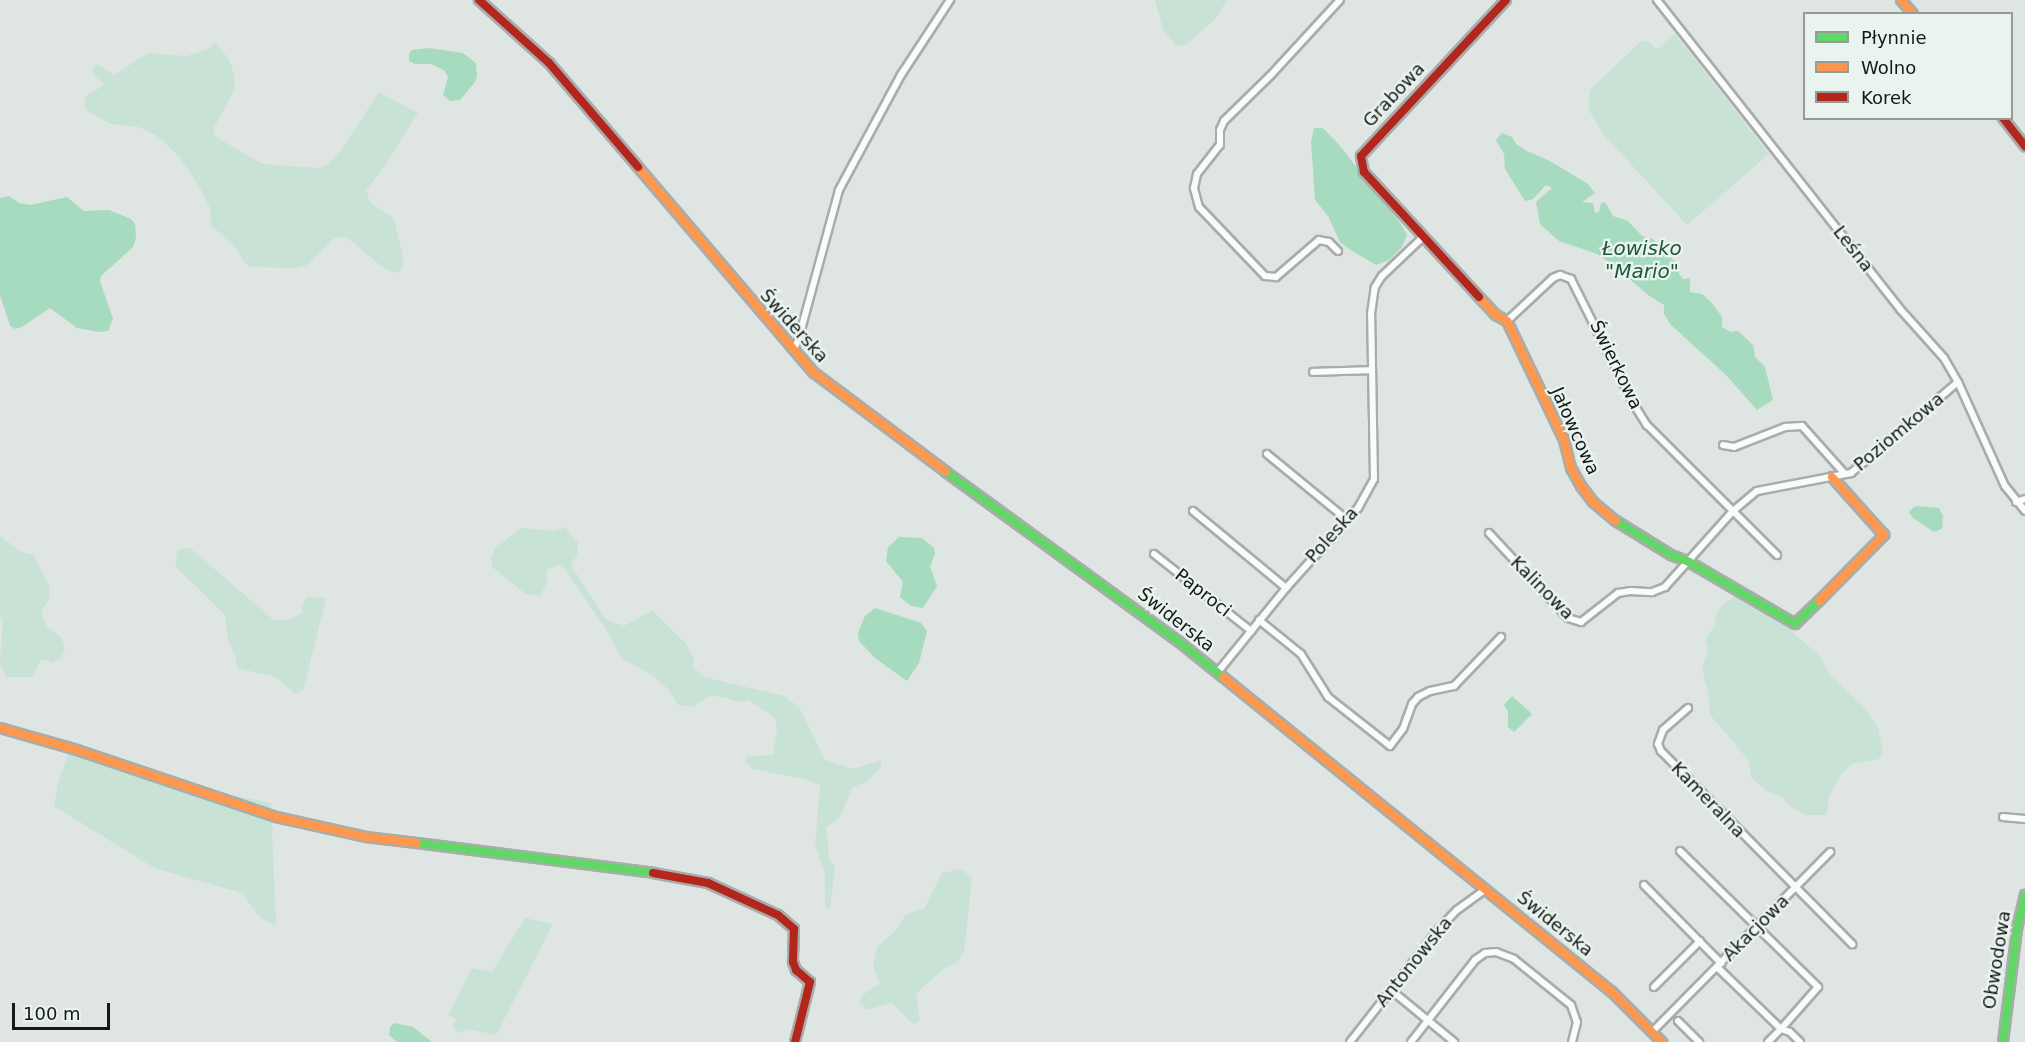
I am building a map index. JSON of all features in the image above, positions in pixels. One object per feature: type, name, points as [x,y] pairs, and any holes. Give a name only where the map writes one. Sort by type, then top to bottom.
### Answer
[{"type":"street","name":"Świderska","points":[[479,0],[549,63],[679,218],[813,372],[843,397],[1129,604],[1217,673],[1612,992],[1662,1042]]},
{"type":"street","points":[[793,350],[798,341],[839,190],[907,66],[950,0]]},
{"type":"street","points":[[1338,251],[1329,242],[1319,240],[1276,276],[1265,276],[1199,207],[1194,180],[1216,152],[1224,121],[1340,0]]},
{"type":"street","name":"Grabowa","points":[[1406,217],[1364,172],[1361,156],[1506,0]]},
{"type":"street","name":"Leśna","points":[[1657,0],[1900,309],[1933,343],[1958,382],[1995,465],[2016,502],[2025,511]]},
{"type":"street","points":[[1901,0],[1911,12]]},
{"type":"street","points":[[2005,120],[2025,146]]},
{"type":"street","name":"Jałowcowa","points":[[1406,217],[1422,238],[1496,315],[1508,321],[1564,440],[1571,468],[1593,502],[1613,519],[1671,555],[1689,562],[1795,624],[1884,535],[1832,477]]},
{"type":"street","name":"Poleska","points":[[1217,673],[1286,588],[1362,502],[1374,479],[1371,314],[1375,287],[1395,262],[1422,238]]},
{"type":"street","name":"Świerkowa","points":[[1508,321],[1553,278],[1560,275],[1571,279],[1641,416],[1777,555]]},
{"type":"street","points":[[1313,372],[1372,370]]},
{"type":"street","name":"Poziomkowa","points":[[1689,562],[1733,511],[1752,494],[1762,489],[1845,474],[1858,468],[1958,382]]},
{"type":"street","points":[[1724,445],[1734,447],[1785,427],[1802,426],[1845,474]]},
{"type":"street","points":[[1267,454],[1346,519]]},
{"type":"street","points":[[2016,502],[2025,499]]},
{"type":"street","points":[[1193,511],[1286,588]]},
{"type":"street","name":"Kalinowa","points":[[1489,533],[1574,622],[1587,619],[1618,593],[1652,592],[1665,587],[1689,562]]},
{"type":"street","name":"Paproci","points":[[1154,554],[1251,631]]},
{"type":"street","points":[[1259,620],[1301,654],[1328,697],[1390,746],[1403,729],[1412,704],[1418,697],[1424,693],[1454,686],[1501,637]]},
{"type":"street","name":"Kameralna","points":[[1688,708],[1663,730],[1658,744],[1661,751],[1794,889]]},
{"type":"street","points":[[0,728],[77,750],[276,817],[366,837],[647,872],[708,883],[790,923],[794,936],[793,962],[796,970],[810,982],[795,1042]]},
{"type":"street","points":[[2003,817],[2025,819]]},
{"type":"street","points":[[1680,851],[1818,987],[1768,1042]]},
{"type":"street","name":"Akacjowa","points":[[1653,1031],[1830,852]]},
{"type":"street","points":[[1644,885],[1700,941],[1719,965]]},
{"type":"street","name":"Antonowska","points":[[1350,1042],[1448,919],[1486,889]]},
{"type":"street","name":"Akacjowa","points":[[1794,889],[1852,944]]},
{"type":"street","name":"Obwodowa","points":[[2002,1042],[2025,895]]},
{"type":"street","points":[[1654,987],[1700,941]]},
{"type":"street","points":[[1411,1042],[1474,960],[1485,953],[1499,952],[1514,959],[1570,1005],[1577,1022],[1572,1042]]},
{"type":"street","name":"Akacjowa","points":[[1719,965],[1781,1029],[1790,1032],[1800,1042]]},
{"type":"street","points":[[1390,990],[1454,1042]]},
{"type":"street","points":[[1678,1021],[1699,1042]]},
{"type":"shaded area","points":[[1155,0],[1227,0],[1216,18],[1188,44],[1176,46],[1163,30]]},
{"type":"shaded area","points":[[1675,34],[1769,154],[1687,225],[1602,133],[1588,108],[1590,90],[1641,41],[1649,41],[1656,50]]},
{"type":"shaded area","points":[[215,43],[229,59],[235,78],[234,91],[213,129],[215,136],[262,164],[319,168],[327,165],[342,149],[379,92],[418,113],[386,164],[366,190],[370,202],[392,217],[395,223],[403,256],[402,269],[395,273],[381,266],[349,239],[340,237],[334,238],[307,265],[296,268],[250,267],[243,261],[237,249],[211,225],[210,208],[179,156],[157,136],[139,127],[110,124],[87,111],[84,105],[86,96],[104,85],[93,74],[92,68],[98,64],[114,75],[148,53],[187,56],[209,49]]},
{"type":"shaded area","points":[[565,527],[578,543],[577,555],[571,565],[605,619],[624,626],[652,610],[686,644],[694,658],[693,667],[704,677],[784,696],[799,707],[825,760],[853,769],[881,760],[881,767],[867,781],[852,788],[840,817],[826,828],[829,857],[835,868],[830,910],[825,907],[825,872],[815,846],[820,785],[804,779],[752,769],[745,761],[748,756],[773,755],[777,729],[775,718],[748,700],[742,702],[712,695],[692,707],[678,705],[669,690],[654,676],[622,659],[607,631],[565,569],[559,565],[547,570],[547,582],[540,596],[526,594],[492,567],[491,560],[495,548],[522,528],[555,531]]},
{"type":"shaded area","points":[[0,536],[22,552],[34,555],[50,588],[49,600],[41,610],[46,626],[62,638],[65,649],[61,658],[52,663],[46,659],[41,660],[32,677],[6,677],[0,662],[3,619],[0,616]]},
{"type":"shaded area","points":[[190,548],[275,621],[289,619],[302,613],[302,605],[307,597],[326,598],[303,690],[295,694],[276,677],[237,668],[228,640],[225,615],[175,566],[178,550]]},
{"type":"shaded area","points":[[1735,597],[1781,622],[1821,657],[1830,675],[1867,710],[1878,728],[1883,753],[1879,759],[1852,764],[1843,772],[1829,796],[1827,815],[1807,815],[1792,808],[1781,796],[1766,791],[1751,777],[1749,762],[1710,715],[1709,694],[1702,669],[1708,650],[1705,639],[1716,624],[1714,620],[1717,613],[1725,602]]},
{"type":"shaded area","points":[[71,746],[207,790],[271,803],[276,925],[261,919],[242,893],[154,868],[54,806],[58,783]]},
{"type":"shaded area","points":[[961,869],[972,878],[964,952],[957,962],[942,970],[916,994],[920,1021],[914,1025],[892,1003],[866,1010],[859,1002],[864,994],[880,983],[873,966],[877,947],[892,934],[907,914],[924,909],[942,873]]},
{"type":"shaded area","points":[[525,918],[553,924],[496,1035],[468,1029],[459,1033],[452,1026],[457,1020],[448,1015],[472,968],[492,972]]},
{"type":"water","points":[[429,48],[463,53],[476,63],[475,82],[460,100],[450,101],[443,95],[448,77],[444,70],[431,64],[415,64],[409,61],[409,54],[412,50]]},
{"type":"water","points":[[1314,128],[1323,128],[1341,147],[1407,235],[1402,247],[1389,260],[1376,265],[1340,242],[1328,216],[1315,200],[1311,142]]},
{"type":"water","name":"Łowisko \"Mario\"","points":[[1502,133],[1512,137],[1516,144],[1527,151],[1550,161],[1588,184],[1595,193],[1582,202],[1593,203],[1595,213],[1599,212],[1601,203],[1605,202],[1613,216],[1628,221],[1642,236],[1653,239],[1679,266],[1679,274],[1683,279],[1690,278],[1690,292],[1702,294],[1712,303],[1722,317],[1722,327],[1731,332],[1738,331],[1753,345],[1755,357],[1765,367],[1773,400],[1757,410],[1727,376],[1670,324],[1664,314],[1664,305],[1597,254],[1559,241],[1540,224],[1536,202],[1552,188],[1546,185],[1533,199],[1525,201],[1505,169],[1504,154],[1496,140]]},
{"type":"water","points":[[9,196],[19,203],[30,205],[67,197],[84,211],[109,210],[131,219],[135,224],[136,238],[133,247],[101,276],[100,281],[113,319],[108,331],[99,332],[77,328],[50,308],[22,327],[15,329],[10,326],[0,295],[0,198]]},
{"type":"water","points":[[1915,506],[1939,508],[1943,516],[1942,529],[1934,532],[1913,518],[1909,512]]},
{"type":"water","points":[[899,537],[922,538],[934,548],[935,554],[930,567],[937,586],[923,608],[911,606],[900,597],[903,582],[886,561],[888,547]]},
{"type":"water","points":[[875,608],[921,623],[927,631],[919,663],[907,681],[875,658],[859,641],[858,633],[865,616]]},
{"type":"water","points":[[1512,696],[1532,714],[1514,732],[1508,727],[1508,712],[1504,705]]},
{"type":"water","points":[[394,1023],[413,1027],[432,1042],[397,1042],[389,1035],[390,1027]]},
{"type":"traffic: fast","points":[[946,472],[1178,641],[1223,677]]},
{"type":"traffic: fast","points":[[1616,521],[1671,555],[1689,562],[1795,624],[1819,601]]},
{"type":"traffic: fast","points":[[417,843],[653,873]]},
{"type":"traffic: fast","points":[[2003,1042],[2017,929],[2025,895]]},
{"type":"traffic: slow","points":[[1901,0],[1911,12]]},
{"type":"traffic: slow","points":[[638,167],[813,372],[946,472]]},
{"type":"traffic: slow","points":[[1479,297],[1496,315],[1507,321],[1564,440],[1571,468],[1581,486],[1593,502],[1616,521]]},
{"type":"traffic: slow","points":[[1819,601],[1884,535],[1832,477]]},
{"type":"traffic: slow","points":[[1223,677],[1612,992],[1662,1042]]},
{"type":"traffic: slow","points":[[0,728],[77,750],[276,817],[366,837],[417,843]]},
{"type":"traffic: jam","points":[[479,0],[549,63],[638,167]]},
{"type":"traffic: jam","points":[[1479,297],[1364,172],[1361,156],[1506,0]]},
{"type":"traffic: jam","points":[[2005,120],[2025,146]]},
{"type":"traffic: jam","points":[[653,873],[708,883],[778,915],[794,929],[793,962],[796,970],[810,982],[795,1042]]}]
